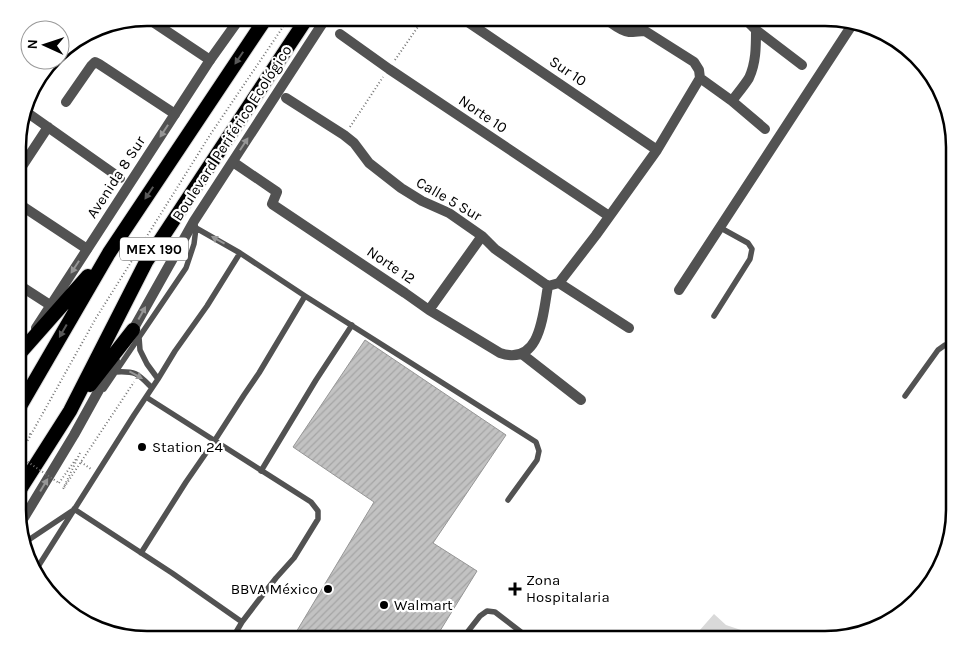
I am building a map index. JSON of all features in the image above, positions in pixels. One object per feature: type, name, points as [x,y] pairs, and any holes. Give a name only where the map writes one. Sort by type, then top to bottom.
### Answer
[{"type":"highway","name":"MEX 190","points":[[26,396],[109,253],[260,27]]},
{"type":"highway","name":"Boulevard Periférico Ecológico","points":[[26,480],[70,411],[146,262],[301,27]]},
{"type":"highway","points":[[26,346],[109,253]]},
{"type":"highway","points":[[70,411],[136,333]]},
{"type":"street","points":[[581,400],[522,354],[537,338],[548,286],[559,283],[609,216],[657,150],[700,78],[699,70],[694,62],[646,31],[630,32],[616,26]]},
{"type":"street","points":[[752,26],[802,65]]},
{"type":"street","points":[[160,27],[210,60]]},
{"type":"street","name":"Avenida 8 Sur","points":[[26,343],[210,60],[234,27]]},
{"type":"street","name":"Boulevard Periférico Ecológico","points":[[26,514],[136,333],[232,162],[320,27]]},
{"type":"street","name":"Sur 10","points":[[475,27],[657,150]]},
{"type":"street","points":[[679,290],[849,29]]},
{"type":"street","points":[[732,101],[748,80],[753,68],[756,30]]},
{"type":"street","name":"Norte 10","points":[[340,34],[388,69],[609,216]]},
{"type":"street","points":[[66,102],[95,62],[175,114]]},
{"type":"street","points":[[700,78],[732,101],[764,129]]},
{"type":"street","name":"Calle 5 Sur","points":[[286,98],[344,135],[354,143],[369,163],[401,188],[422,201],[450,213],[482,236],[494,249],[548,286]]},
{"type":"street","points":[[31,115],[120,178]]},
{"type":"street","points":[[26,160],[48,127]]},
{"type":"street","name":"Norte 12","points":[[232,162],[277,192],[272,204],[429,310],[500,353],[514,356],[522,354]]},
{"type":"street","points":[[26,209],[87,249]]},
{"type":"street","points":[[429,310],[482,236]]},
{"type":"street","points":[[559,283],[628,328]]},
{"type":"street","points":[[26,290],[50,305]]},
{"type":"lane","points":[[74,435],[116,372],[136,333],[186,268],[194,244],[195,225],[536,442],[539,451],[537,460],[508,500]]},
{"type":"lane","points":[[714,316],[750,259],[752,250],[748,243],[719,227]]},
{"type":"lane","points":[[39,565],[240,252]]},
{"type":"lane","points":[[141,553],[186,482],[259,374],[305,296]]},
{"type":"lane","points":[[262,471],[316,380],[352,325]]},
{"type":"lane","points":[[136,333],[140,350],[158,379]]},
{"type":"lane","points":[[905,396],[938,350],[945,345]]},
{"type":"lane","points":[[116,372],[130,371],[139,375],[152,388]]},
{"type":"lane","points":[[146,397],[311,502],[318,510],[318,519],[294,558],[276,578],[237,631]]},
{"type":"lane","points":[[74,509],[242,622]]},
{"type":"lane","points":[[30,539],[74,509]]},
{"type":"lane","points":[[469,631],[480,616],[487,611],[495,612],[519,630]]},
{"type":"path","points":[[26,461],[59,483],[80,453],[63,489],[139,375]]},
{"type":"path","points":[[26,434],[31,434]]},
{"type":"path","points":[[81,462],[98,473]]},
{"type":"shaded area","points":[[714,614],[726,625],[741,630],[700,630]]},
{"type":"building","points":[[365,340],[506,435],[433,543],[477,571],[440,631],[297,631],[374,502],[293,447]]},
{"type":"place","name":"Station 24","points":[[142,447]]},
{"type":"place","name":"BBVA México","points":[[328,589]]},
{"type":"place","name":"Zona Hospitalaria","points":[[515,589]]},
{"type":"place","name":"Walmart","points":[[384,605]]}]
